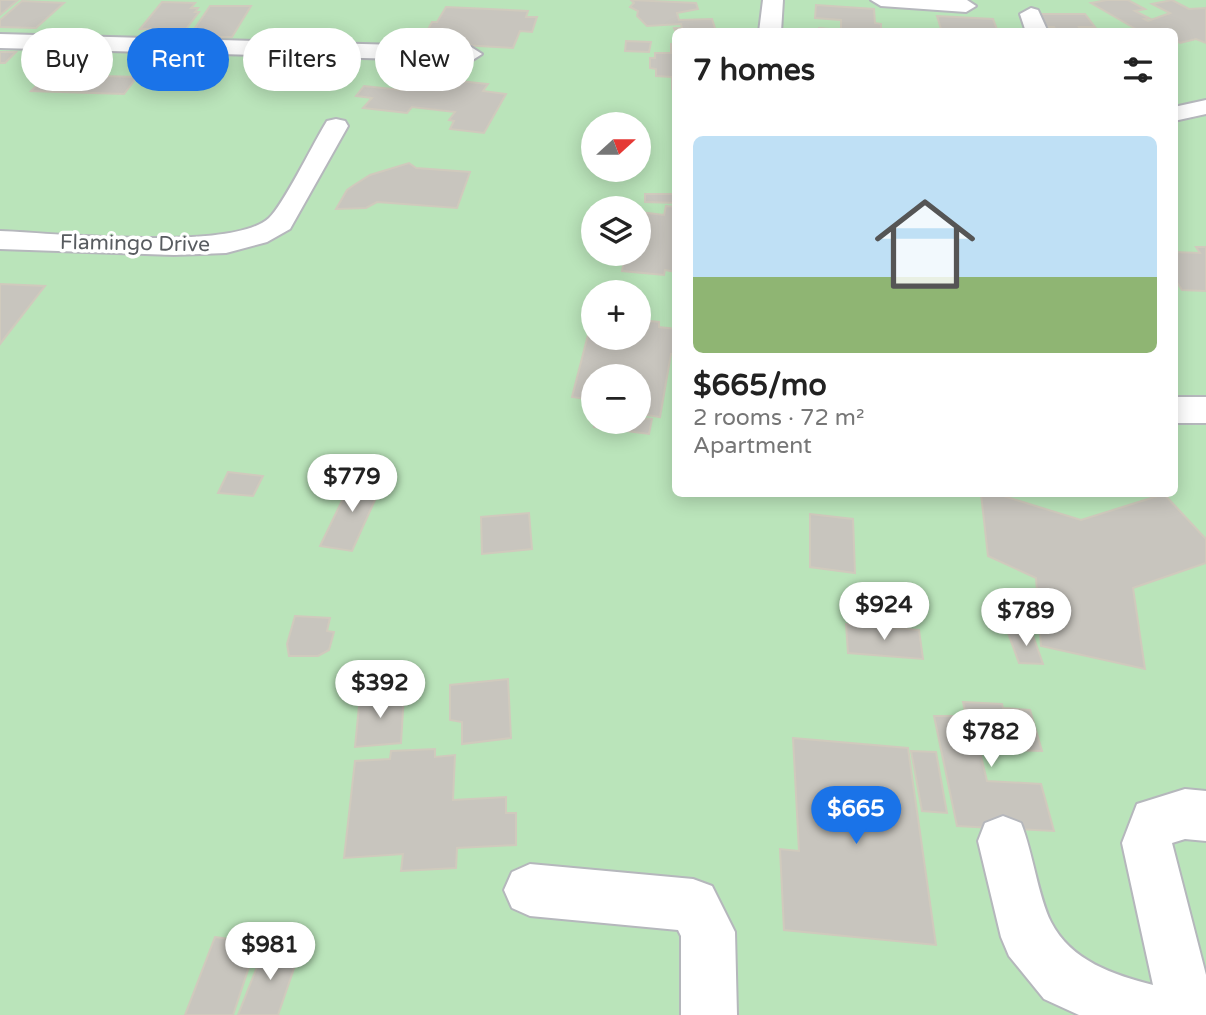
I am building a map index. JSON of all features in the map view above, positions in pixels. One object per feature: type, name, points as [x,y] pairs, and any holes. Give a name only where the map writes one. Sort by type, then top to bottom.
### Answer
[{"type":"street","points":[[770,28],[773,0]]},
{"type":"street","points":[[881,0],[966,6]]},
{"type":"street","points":[[0,41],[375,51]]},
{"type":"street","points":[[1178,113],[1206,107]]},
{"type":"street","name":"Flamingo Drive","points":[[0,240],[174,246],[226,244],[257,236],[280,223],[336,126]]},
{"type":"street","points":[[1178,410],[1206,410]]},
{"type":"street","points":[[1188,1015],[1147,843],[1155,822],[1185,814],[1206,816]]},
{"type":"street","points":[[1003,841],[1028,937],[1064,979],[1115,1003],[1158,1015]]},
{"type":"street","points":[[530,890],[693,905],[708,932],[709,1015]]},
{"type":"green space","points":[[0,0],[1206,0],[1206,1015],[0,1015]]},
{"type":"building","points":[[0,0],[18,0],[0,15]]},
{"type":"building","points":[[631,0],[696,3],[698,9],[677,13],[679,20],[712,19],[715,28],[682,28],[681,24],[647,26],[637,16],[638,11],[630,7],[634,3]]},
{"type":"building","points":[[1128,0],[1145,9],[1135,11],[1149,18],[1144,19],[1148,21],[1170,13],[1152,4],[1172,0],[1189,9],[1206,8],[1206,43],[1196,39],[1180,43],[1178,28],[1134,28],[1091,3]]},
{"type":"building","points":[[22,1],[64,3],[36,28],[0,27],[0,20]]},
{"type":"building","points":[[162,2],[195,3],[191,8],[198,8],[195,12],[199,12],[187,28],[141,28]]},
{"type":"building","points":[[816,5],[874,9],[875,23],[881,24],[881,28],[841,28],[841,20],[815,18]]},
{"type":"building","points":[[210,6],[251,6],[232,37],[229,37],[229,28],[195,28]]},
{"type":"building","points":[[446,7],[528,11],[526,17],[537,17],[532,32],[520,31],[513,48],[474,46],[474,28],[429,28],[432,22],[437,22]]},
{"type":"building","points":[[1035,14],[1085,14],[1095,27],[1055,28],[1045,27]]},
{"type":"building","points":[[937,16],[993,19],[996,28],[941,28]]},
{"type":"building","points":[[626,41],[651,42],[649,52],[625,51]]},
{"type":"building","points":[[672,44],[672,77],[656,76],[656,69],[650,68],[650,58],[655,58],[655,53],[671,53]]},
{"type":"building","points":[[0,52],[16,52],[5,63],[0,63]]},
{"type":"building","points":[[113,76],[127,77],[127,90],[124,94],[31,91],[113,91]]},
{"type":"building","points":[[474,83],[488,84],[483,91],[506,94],[484,133],[450,129],[454,121],[449,120],[455,112],[412,107],[407,113],[363,108],[372,98],[356,96],[364,86],[375,87],[375,91],[474,91]]},
{"type":"building","points":[[409,163],[416,168],[470,172],[457,208],[377,202],[366,208],[336,209],[347,190],[354,185],[370,175]]},
{"type":"building","points":[[645,194],[672,194],[672,203],[651,202],[651,196]]},
{"type":"building","points":[[666,206],[672,207],[672,271],[665,270],[664,275],[622,271],[623,266],[651,266],[651,213],[664,215]]},
{"type":"building","points":[[1196,247],[1206,247],[1206,291],[1182,290],[1178,284],[1178,252],[1200,253]]},
{"type":"building","points":[[0,284],[45,286],[0,344]]},
{"type":"building","points":[[651,321],[659,322],[659,327],[672,329],[672,354],[660,417],[651,416],[651,364],[581,364],[581,398],[572,397],[584,350],[651,350]]},
{"type":"building","points":[[228,472],[263,476],[253,496],[218,493]]},
{"type":"building","points":[[354,476],[384,480],[352,551],[320,546]]},
{"type":"building","points":[[981,497],[1007,497],[1081,520],[1154,497],[1167,497],[1206,539],[1206,563],[1133,588],[1145,669],[1041,646],[1036,578],[988,556]]},
{"type":"building","points":[[529,513],[532,549],[482,554],[481,517]]},
{"type":"building","points":[[810,514],[853,519],[855,573],[810,567]]},
{"type":"building","points":[[295,616],[330,618],[327,631],[334,632],[329,650],[318,656],[289,656],[287,644]]},
{"type":"building","points":[[846,624],[919,630],[923,659],[848,653]]},
{"type":"building","points":[[1008,633],[1032,633],[1043,664],[1019,663]]},
{"type":"building","points":[[508,679],[511,738],[462,744],[462,722],[450,720],[450,685]]},
{"type":"building","points":[[404,694],[401,743],[355,747],[360,696]]},
{"type":"building","points":[[963,702],[1002,704],[1003,708],[1030,710],[1042,751],[1005,750],[1001,736],[976,735],[987,781],[1041,784],[1054,831],[957,826],[934,716],[966,716]]},
{"type":"building","points":[[793,738],[908,748],[936,945],[784,930],[780,849],[799,851]]},
{"type":"building","points":[[435,749],[435,757],[455,755],[453,800],[506,797],[506,813],[516,813],[516,845],[457,848],[456,868],[401,871],[403,854],[344,858],[355,761],[390,759],[391,751]]},
{"type":"building","points":[[911,751],[936,752],[947,813],[922,811]]},
{"type":"building","points":[[215,937],[257,943],[233,1015],[185,1015]]},
{"type":"building","points":[[266,944],[300,951],[278,1015],[238,1015]]}]
